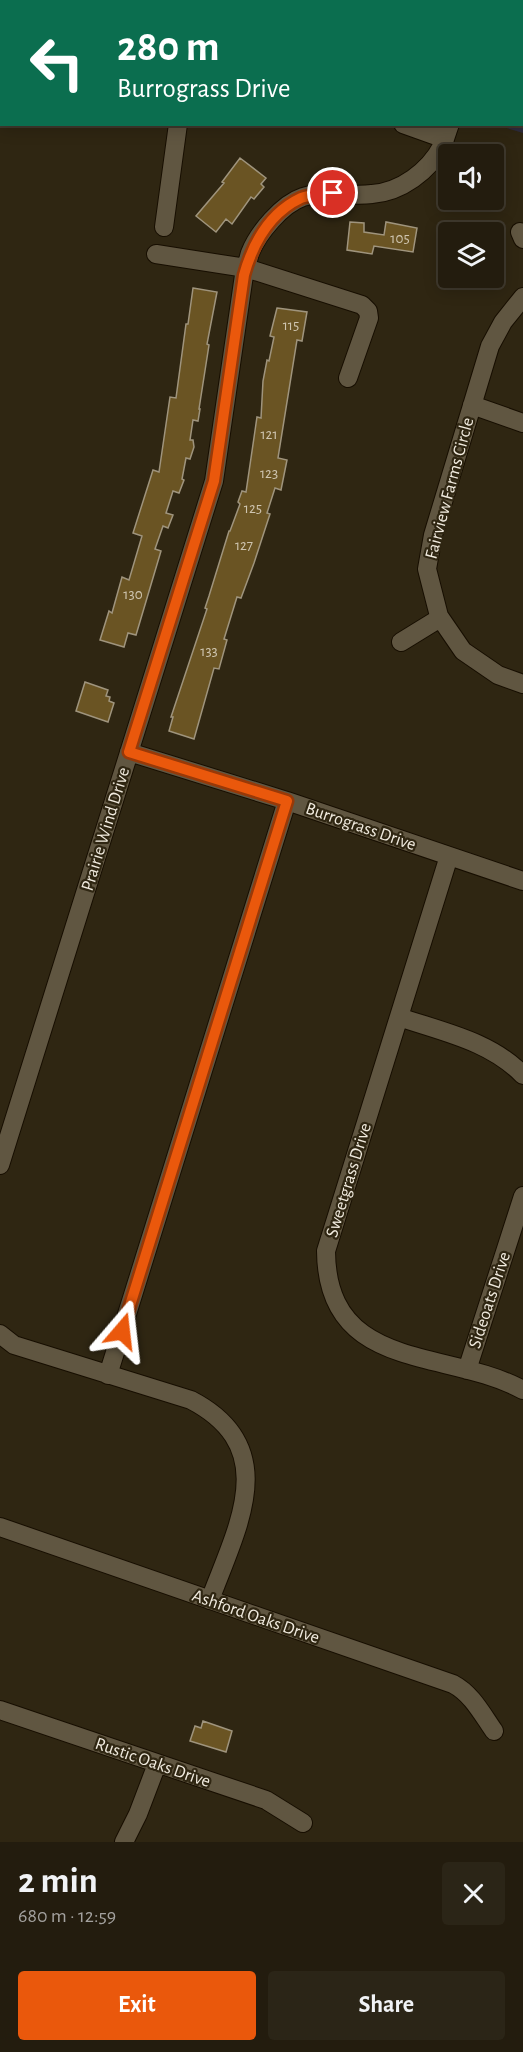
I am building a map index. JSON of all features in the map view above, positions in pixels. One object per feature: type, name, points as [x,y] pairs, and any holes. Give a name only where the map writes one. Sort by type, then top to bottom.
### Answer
[{"type":"street","points":[[164,227],[177,126]]},
{"type":"street","points":[[413,126],[447,132]]},
{"type":"street","name":"Prairie Wind Drive","points":[[0,1165],[214,481],[250,252],[261,234],[280,212],[302,198],[333,193],[373,194],[399,188],[425,169],[442,147],[447,132]]},
{"type":"street","points":[[156,254],[246,268],[362,305],[368,310],[369,318],[348,378]]},
{"type":"street","name":"Fairview Farms Circle","points":[[523,297],[503,322],[490,346],[433,535],[427,569],[440,618],[464,651],[498,675],[523,684]]},
{"type":"street","points":[[472,405],[523,423]]},
{"type":"street","points":[[400,642],[440,618]]},
{"type":"street","name":"Burrograss Drive","points":[[129,752],[287,801],[523,880]]},
{"type":"street","points":[[108,1375],[287,801]]},
{"type":"street","name":"Sweetgrass Drive","points":[[449,856],[326,1251],[326,1272],[338,1306],[348,1320],[361,1333],[382,1346],[467,1370],[523,1390]]},
{"type":"street","points":[[399,1017],[484,1045],[511,1063],[523,1075]]},
{"type":"street","name":"Sideoats Drive","points":[[467,1370],[523,1196]]},
{"type":"street","points":[[0,1334],[14,1345],[191,1400],[210,1410],[225,1424],[239,1446],[246,1469],[247,1490],[243,1513],[210,1600]]},
{"type":"street","name":"Ashford Oaks Drive","points":[[0,1527],[453,1684],[463,1689],[474,1701],[494,1731]]},
{"type":"street","name":"Rustic Oaks Drive","points":[[0,1710],[266,1800],[303,1823]]},
{"type":"street","points":[[124,1842],[138,1814],[157,1764]]},
{"type":"shaded area","points":[[500,126],[523,126],[523,133]]},
{"type":"building","points":[[240,158],[266,178],[261,184],[264,187],[254,199],[251,197],[232,224],[226,219],[216,232],[196,216],[224,183],[222,182]]},
{"type":"building","points":[[350,222],[364,223],[364,232],[384,235],[386,222],[417,228],[413,252],[374,246],[372,254],[347,250]]},
{"type":"building","points":[[193,288],[217,292],[207,344],[209,345],[198,421],[193,420],[190,440],[193,440],[194,447],[190,459],[186,458],[182,479],[184,480],[179,493],[173,491],[166,513],[173,515],[168,528],[163,526],[155,549],[161,551],[136,635],[128,633],[124,647],[100,640],[109,611],[112,613],[122,577],[129,580],[142,536],[133,533],[153,470],[159,472],[170,397],[176,398]]},
{"type":"building","points":[[277,308],[307,312],[302,341],[297,340],[278,458],[287,460],[281,490],[275,488],[267,513],[270,514],[254,563],[241,598],[237,597],[224,639],[227,640],[219,669],[214,668],[194,739],[169,731],[173,717],[171,717],[207,609],[205,608],[229,531],[240,504],[238,502],[242,491],[246,492],[257,417],[261,418],[263,381],[274,337],[270,336]]},
{"type":"building","points":[[85,682],[108,690],[106,696],[110,697],[109,701],[114,703],[108,722],[76,711]]},
{"type":"building","points":[[203,1721],[232,1731],[226,1752],[190,1741],[195,1726],[201,1728]]},
{"type":"route","points":[[122,1331],[287,801],[129,752],[214,481],[244,275],[250,252],[261,234],[280,212],[302,198],[333,193]]}]
